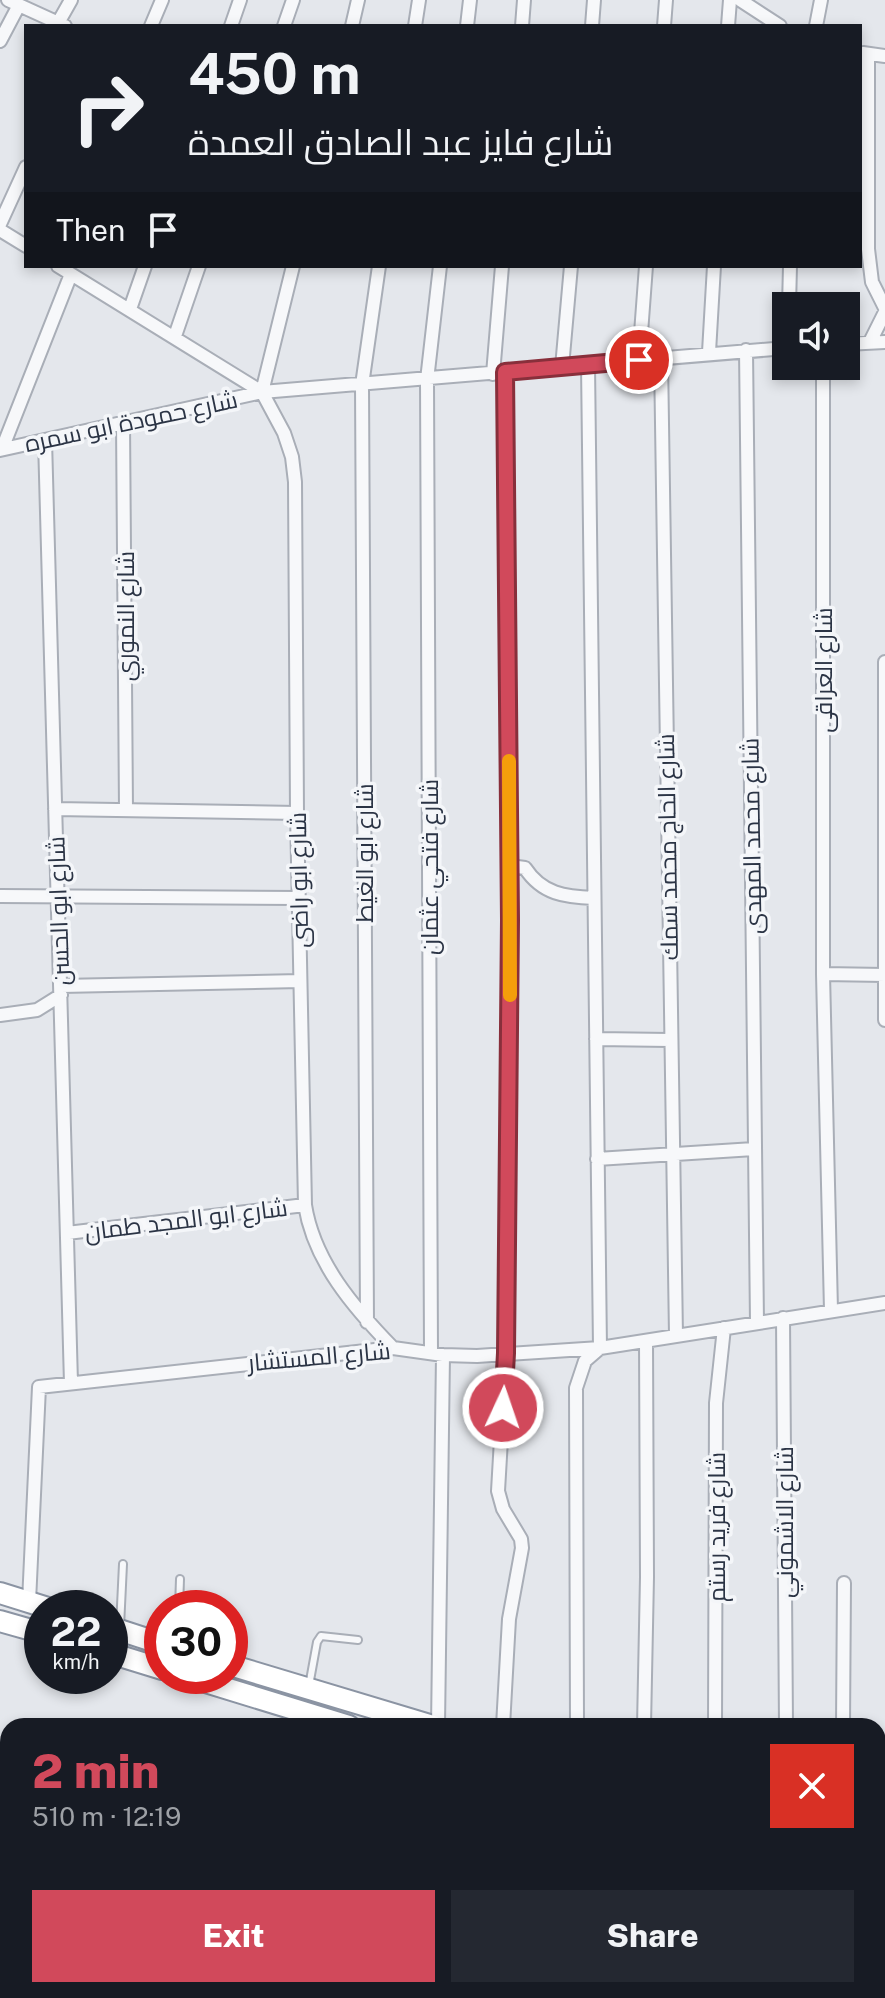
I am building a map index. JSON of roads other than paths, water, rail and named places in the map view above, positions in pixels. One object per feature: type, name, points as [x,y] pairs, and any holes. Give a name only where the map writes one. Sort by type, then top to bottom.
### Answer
[{"type":"highway","points":[[0,1593],[24,1601]]},
{"type":"highway","points":[[0,1621],[24,1628]]},
{"type":"highway","points":[[248,1671],[407,1718]]},
{"type":"highway","points":[[302,1711],[309,1690]]},
{"type":"highway","points":[[246,1694],[324,1718]]},
{"type":"street","points":[[0,41],[13,3],[62,24],[71,0]]},
{"type":"street","points":[[152,24],[162,0]]},
{"type":"street","points":[[232,24],[240,0]]},
{"type":"street","points":[[285,24],[293,0]]},
{"type":"street","points":[[352,24],[358,0]]},
{"type":"street","points":[[415,24],[419,0]]},
{"type":"street","points":[[467,24],[470,0]]},
{"type":"street","points":[[522,24],[524,0]]},
{"type":"street","points":[[592,24],[594,0]]},
{"type":"street","points":[[664,24],[666,0]]},
{"type":"street","points":[[728,24],[730,0]]},
{"type":"street","points":[[740,0],[777,24]]},
{"type":"street","points":[[764,15],[765,0]]},
{"type":"street","points":[[816,24],[821,0]]},
{"type":"street","points":[[870,342],[885,310],[872,282],[868,249],[864,54],[885,56]]},
{"type":"street","points":[[24,172],[0,227],[24,245]]},
{"type":"street","points":[[61,268],[262,392],[293,268]]},
{"type":"street","points":[[130,309],[144,268]]},
{"type":"street","points":[[175,336],[198,268]]},
{"type":"street","name":"شارع ابو الغيط","points":[[367,1322],[362,385],[379,268]]},
{"type":"street","name":"شارع فتحي عثمان","points":[[435,1718],[437,1354],[427,380],[440,268]]},
{"type":"street","points":[[502,268],[499,373],[510,866],[506,1353],[498,1491],[503,1509],[521,1539],[522,1555],[509,1619],[503,1718]]},
{"type":"street","points":[[562,367],[571,268]]},
{"type":"street","points":[[639,360],[646,268]]},
{"type":"street","points":[[709,352],[714,268]]},
{"type":"street","points":[[789,292],[790,268]]},
{"type":"street","points":[[1,450],[71,274]]},
{"type":"street","points":[[860,343],[885,342]]},
{"type":"street","name":"شارع حمودة ابو سمره","points":[[1,450],[262,392],[772,349]]},
{"type":"street","name":"شارع محمد المهدى","points":[[746,350],[757,1323]]},
{"type":"street","name":"شارع الحاج محمد سمك","points":[[661,358],[676,1336]]},
{"type":"street","points":[[577,1718],[576,1388],[585,1361],[600,1348],[588,365]]},
{"type":"street","name":"شارع العراقى","points":[[823,380],[823,974],[831,1310]]},
{"type":"street","name":"شارع ابو راضى","points":[[262,392],[284,433],[292,457],[295,482],[297,813],[305,1205],[319,1253],[367,1322],[393,1348]]},
{"type":"street","name":"شارع النموري","points":[[123,422],[126,810]]},
{"type":"street","name":"شارع ابو الحسن","points":[[45,440],[71,1383]]},
{"type":"street","points":[[885,662],[885,1020]]},
{"type":"street","points":[[55,809],[297,813]]},
{"type":"street","points":[[510,866],[525,868],[537,884],[549,892],[568,897],[594,898]]},
{"type":"street","points":[[0,896],[299,898]]},
{"type":"street","points":[[823,974],[884,975]]},
{"type":"street","points":[[0,1015],[37,1010],[61,990],[300,981]]},
{"type":"street","points":[[596,1039],[670,1040]]},
{"type":"street","points":[[597,1159],[754,1149]]},
{"type":"street","name":"شارع ابو المجد طمان","points":[[67,1233],[305,1205]]},
{"type":"street","name":"شارع المستشار","points":[[38,1590],[39,1387],[393,1348],[437,1354],[600,1348],[885,1303]]},
{"type":"street","name":"شارع الاشموني","points":[[783,1318],[786,1718]]},
{"type":"street","name":"شارع فريد رستم","points":[[715,1718],[716,1403],[724,1328]]},
{"type":"street","points":[[644,1718],[646,1341]]},
{"type":"street","points":[[843,1718],[844,1583]]},
{"type":"lane","points":[[120,1590],[123,1564]]},
{"type":"lane","points":[[180,1579],[180,1590]]},
{"type":"lane","points":[[309,1690],[317,1642],[321,1636],[358,1640]]}]
